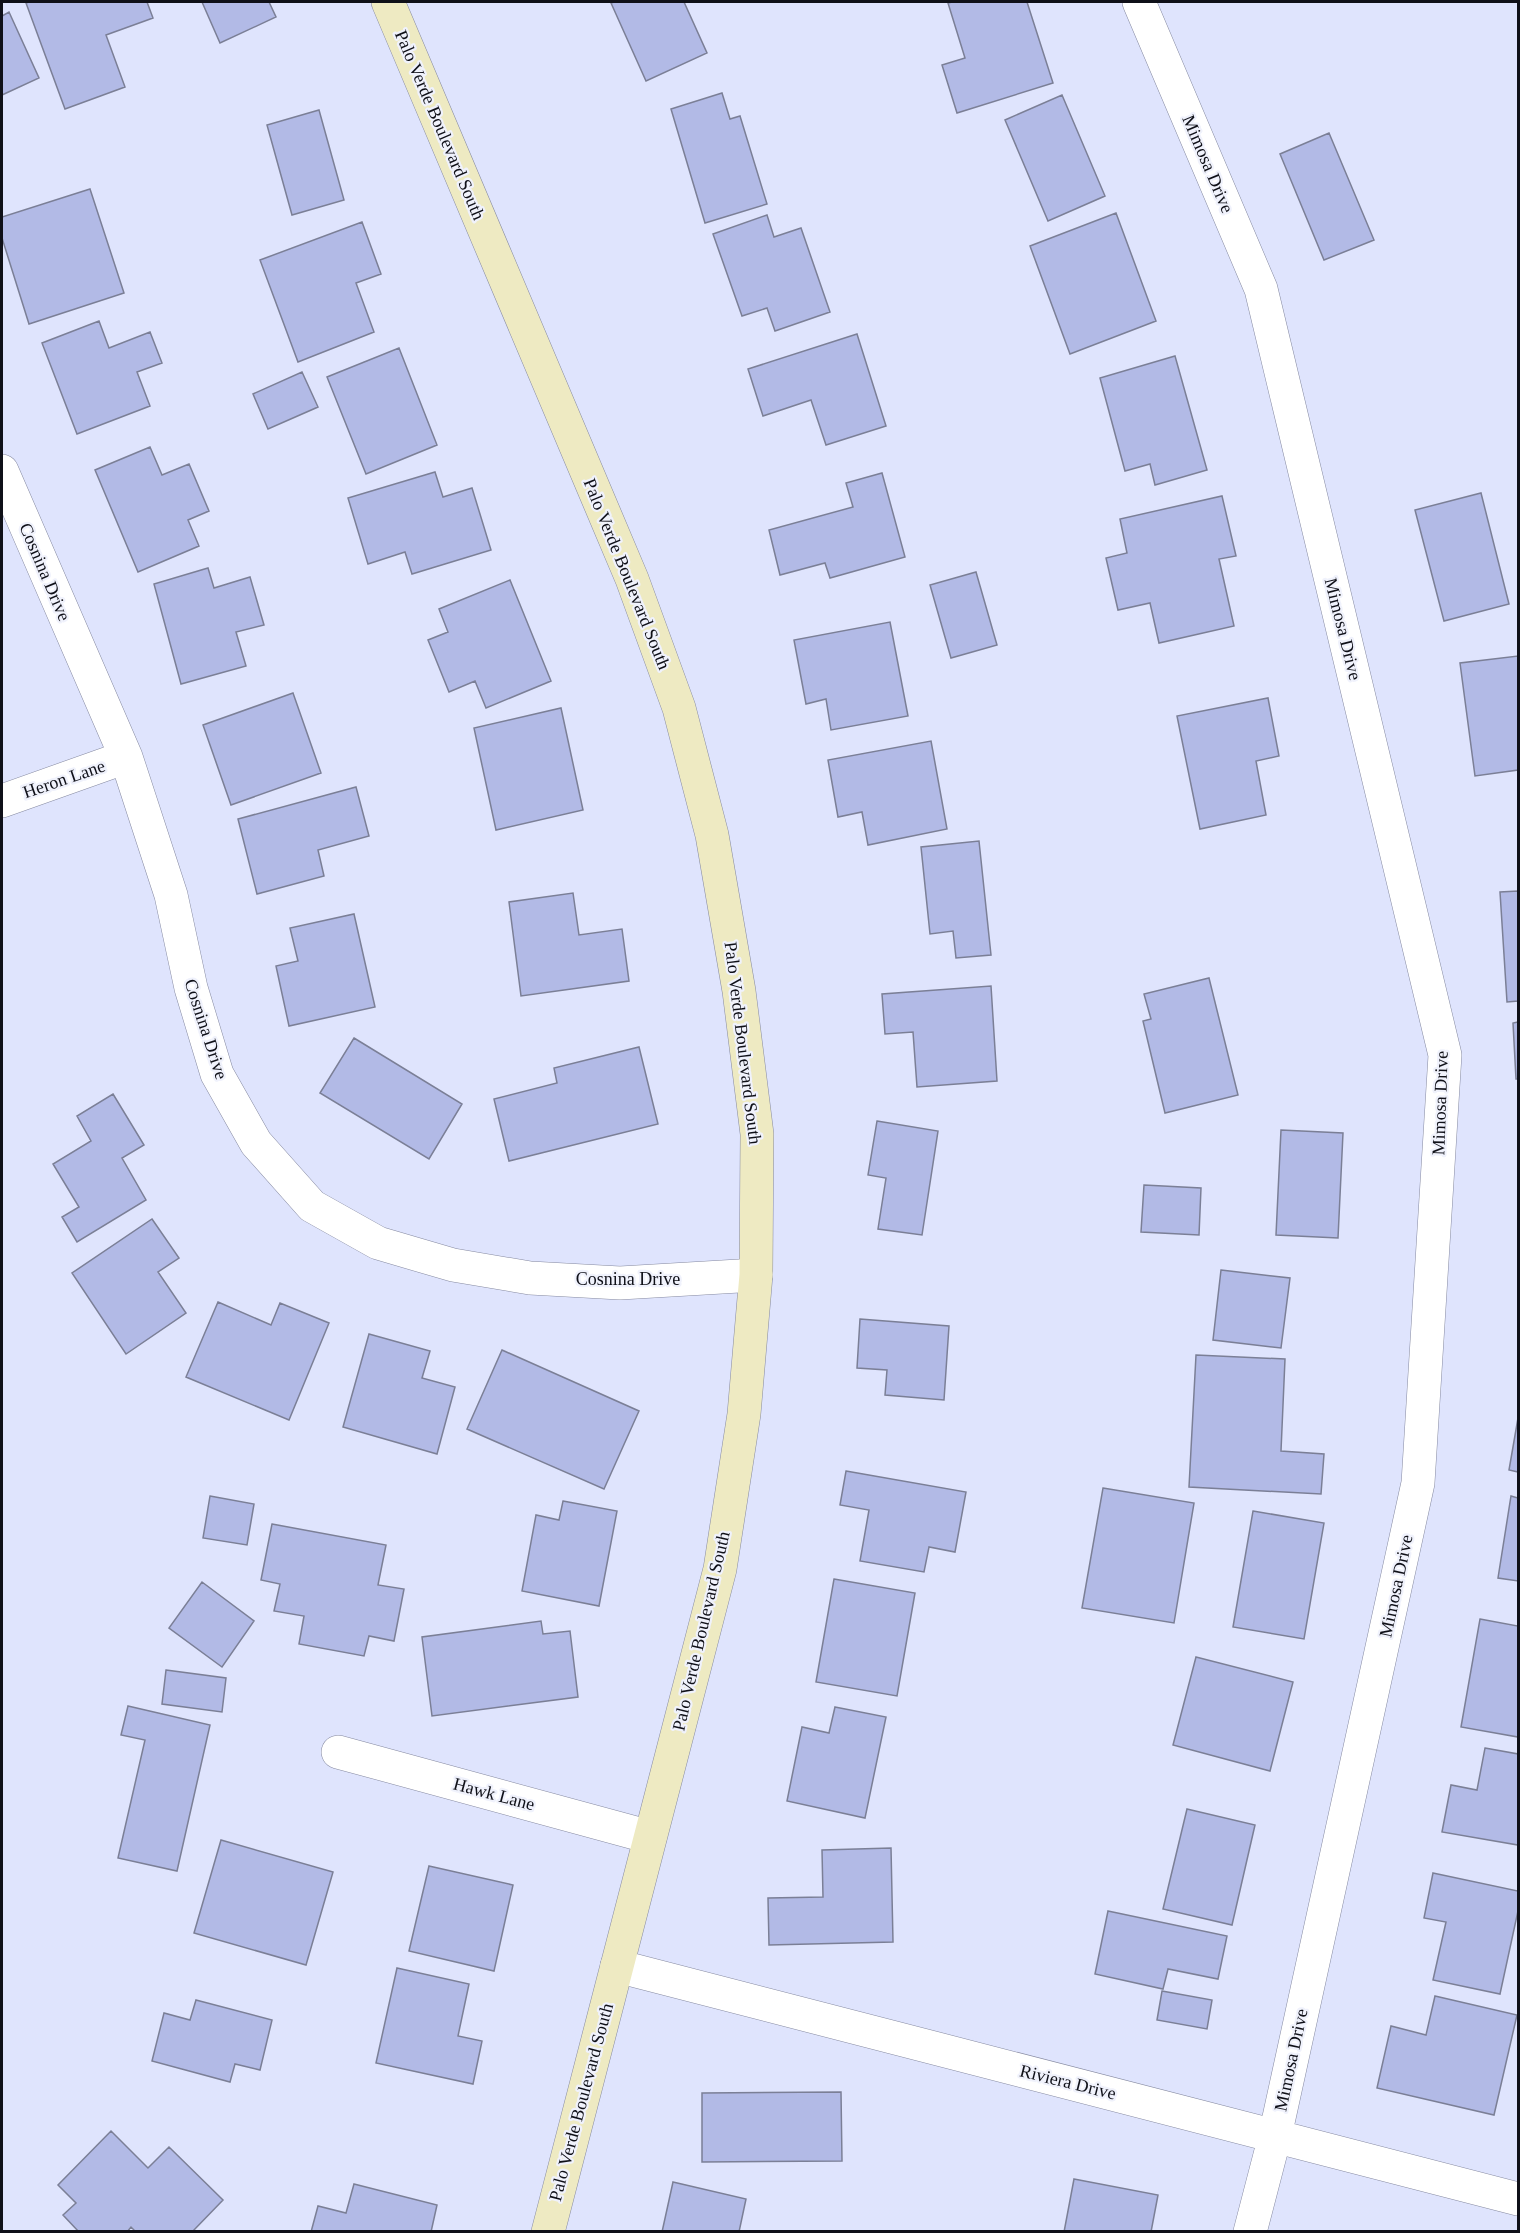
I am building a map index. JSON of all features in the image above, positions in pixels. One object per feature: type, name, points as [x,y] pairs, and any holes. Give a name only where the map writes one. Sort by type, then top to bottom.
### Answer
[{"type":"main road","name":"Palo Verde Boulevard South","points":[[388,2],[632,579],[679,708],[712,835],[739,991],[756,1134],[756,1275],[744,1414],[720,1569],[548,2232]]},
{"type":"street","name":"Mimosa Drive","points":[[1139,2],[1261,289],[1445,1055],[1418,1483],[1275,2136],[1250,2232]]},
{"type":"street","name":"Cosnina Drive","points":[[2,471],[126,757],[171,895],[191,988],[217,1074],[255,1143],[312,1206],[378,1243],[453,1265],[530,1278],[620,1283],[756,1275]]},
{"type":"street","name":"Heron Lane","points":[[2,801],[126,757]]},
{"type":"street","name":"Hawk Lane","points":[[338,1752],[650,1837]]},
{"type":"street","name":"Riviera Drive","points":[[617,1965],[1518,2199]]},
{"type":"building","points":[[147,2],[153,18],[106,35],[125,87],[65,109],[26,3]]},
{"type":"building","points":[[202,2],[269,2],[276,17],[220,43]]},
{"type":"building","points":[[684,2],[707,53],[646,81],[611,3]]},
{"type":"building","points":[[1027,2],[1053,83],[957,113],[942,65],[965,58],[948,3]]},
{"type":"building","points":[[9,12],[39,78],[2,95],[2,16]]},
{"type":"building","points":[[722,93],[730,119],[740,116],[767,204],[705,223],[671,109]]},
{"type":"building","points":[[1062,95],[1105,196],[1048,221],[1005,120]]},
{"type":"building","points":[[319,110],[344,200],[292,215],[267,125]]},
{"type":"building","points":[[1329,133],[1374,240],[1324,260],[1280,154]]},
{"type":"building","points":[[90,189],[124,293],[29,324],[2,238],[2,217]]},
{"type":"building","points":[[1116,213],[1156,321],[1070,354],[1030,246]]},
{"type":"building","points":[[767,215],[774,237],[801,228],[830,312],[775,331],[767,308],[742,316],[713,234]]},
{"type":"building","points":[[362,222],[381,274],[356,283],[374,332],[298,362],[260,260]]},
{"type":"building","points":[[99,321],[109,348],[150,332],[162,363],[137,372],[150,406],[77,434],[42,343]]},
{"type":"building","points":[[857,334],[886,426],[826,445],[811,400],[763,416],[748,369]]},
{"type":"building","points":[[399,348],[437,445],[366,474],[327,377]]},
{"type":"building","points":[[1175,356],[1207,470],[1155,485],[1150,464],[1125,471],[1100,378]]},
{"type":"building","points":[[302,372],[318,407],[268,429],[253,394]]},
{"type":"building","points":[[150,447],[162,475],[189,464],[209,511],[188,520],[199,546],[138,572],[95,470]]},
{"type":"building","points":[[435,472],[443,497],[472,488],[491,550],[412,574],[405,552],[368,564],[348,498]]},
{"type":"building","points":[[882,473],[905,557],[830,578],[825,563],[780,575],[769,530],[853,507],[846,483]]},
{"type":"building","points":[[1481,493],[1509,604],[1444,621],[1415,510]]},
{"type":"building","points":[[1222,496],[1236,556],[1219,559],[1234,626],[1159,643],[1150,603],[1118,610],[1106,558],[1127,553],[1120,519]]},
{"type":"building","points":[[208,568],[214,588],[250,577],[264,625],[236,632],[246,666],[181,684],[154,584]]},
{"type":"building","points":[[976,572],[997,645],[951,658],[930,585]]},
{"type":"building","points":[[510,580],[551,681],[486,708],[475,681],[449,692],[428,640],[448,632],[439,609]]},
{"type":"building","points":[[890,622],[908,716],[831,730],[826,699],[806,704],[794,640]]},
{"type":"building","points":[[1518,656],[1518,770],[1475,776],[1460,663]]},
{"type":"building","points":[[293,693],[321,773],[231,805],[203,725]]},
{"type":"building","points":[[1268,698],[1279,756],[1256,761],[1266,815],[1200,829],[1177,716]]},
{"type":"building","points":[[561,708],[583,810],[496,830],[474,728]]},
{"type":"building","points":[[931,741],[947,829],[868,845],[862,812],[838,817],[828,760]]},
{"type":"building","points":[[356,787],[369,836],[318,850],[324,876],[257,894],[238,819]]},
{"type":"building","points":[[979,841],[991,955],[956,958],[953,931],[930,934],[921,847]]},
{"type":"building","points":[[1518,891],[1518,1001],[1507,1002],[1500,892]]},
{"type":"building","points":[[573,893],[579,935],[622,929],[629,981],[521,996],[509,902]]},
{"type":"building","points":[[354,914],[375,1007],[289,1026],[276,966],[298,961],[290,928]]},
{"type":"building","points":[[1209,978],[1238,1095],[1165,1113],[1143,1021],[1151,1019],[1144,994]]},
{"type":"building","points":[[991,986],[997,1081],[917,1087],[913,1032],[885,1034],[882,994]]},
{"type":"building","points":[[1518,1022],[1518,1079],[1516,1079],[1513,1023]]},
{"type":"building","points":[[354,1038],[462,1104],[429,1159],[320,1093]]},
{"type":"building","points":[[639,1047],[658,1124],[509,1161],[494,1099],[557,1083],[554,1068]]},
{"type":"building","points":[[113,1094],[144,1145],[122,1158],[146,1200],[77,1242],[62,1217],[79,1207],[53,1164],[91,1141],[77,1116]]},
{"type":"building","points":[[877,1121],[938,1131],[922,1235],[878,1229],[886,1178],[868,1175]]},
{"type":"building","points":[[1281,1130],[1343,1133],[1338,1238],[1276,1235]]},
{"type":"building","points":[[1144,1185],[1201,1188],[1199,1235],[1141,1232]]},
{"type":"building","points":[[152,1219],[179,1258],[158,1272],[186,1313],[126,1354],[72,1273]]},
{"type":"building","points":[[1221,1270],[1290,1278],[1281,1348],[1213,1340]]},
{"type":"building","points":[[218,1302],[271,1325],[280,1303],[329,1323],[289,1420],[186,1377]]},
{"type":"building","points":[[860,1319],[949,1326],[944,1400],[885,1395],[887,1370],[857,1368]]},
{"type":"building","points":[[369,1334],[430,1351],[422,1378],[455,1387],[437,1454],[343,1427]]},
{"type":"building","points":[[502,1350],[639,1411],[604,1489],[467,1429]]},
{"type":"building","points":[[1196,1355],[1285,1359],[1281,1451],[1324,1454],[1321,1494],[1189,1487]]},
{"type":"building","points":[[1518,1418],[1518,1472],[1509,1470]]},
{"type":"building","points":[[846,1471],[966,1492],[955,1552],[929,1547],[924,1572],[860,1561],[869,1510],[840,1505]]},
{"type":"building","points":[[1103,1488],[1194,1503],[1174,1623],[1082,1608]]},
{"type":"building","points":[[210,1496],[254,1504],[247,1545],[203,1538]]},
{"type":"building","points":[[1511,1496],[1518,1498],[1518,1581],[1498,1578]]},
{"type":"building","points":[[563,1501],[617,1511],[599,1606],[522,1591],[536,1515],[559,1520]]},
{"type":"building","points":[[1253,1511],[1324,1523],[1304,1639],[1233,1627]]},
{"type":"building","points":[[272,1524],[386,1545],[378,1585],[404,1589],[394,1641],[369,1636],[364,1656],[299,1644],[304,1616],[274,1611],[280,1584],[261,1580]]},
{"type":"building","points":[[834,1579],[915,1593],[897,1696],[816,1682]]},
{"type":"building","points":[[202,1582],[254,1621],[222,1667],[169,1628]]},
{"type":"building","points":[[1480,1619],[1518,1626],[1518,1737],[1461,1727]]},
{"type":"building","points":[[541,1621],[543,1634],[570,1631],[578,1697],[432,1716],[422,1637]]},
{"type":"building","points":[[1196,1657],[1293,1682],[1270,1771],[1173,1745]]},
{"type":"building","points":[[166,1670],[226,1678],[222,1712],[162,1704]]},
{"type":"building","points":[[128,1706],[210,1725],[177,1871],[118,1858],[145,1740],[121,1735]]},
{"type":"building","points":[[835,1707],[886,1717],[865,1818],[787,1801],[802,1727],[829,1733]]},
{"type":"building","points":[[1485,1748],[1518,1754],[1518,1845],[1442,1832],[1451,1785],[1477,1790]]},
{"type":"building","points":[[1187,1809],[1255,1825],[1232,1925],[1163,1909]]},
{"type":"building","points":[[221,1840],[333,1872],[306,1965],[194,1933]]},
{"type":"building","points":[[891,1848],[893,1942],[769,1945],[768,1898],[823,1897],[822,1850]]},
{"type":"building","points":[[429,1866],[513,1885],[494,1971],[409,1951]]},
{"type":"building","points":[[1433,1873],[1518,1891],[1518,1911],[1500,1994],[1433,1980],[1446,1922],[1424,1918]]},
{"type":"building","points":[[1108,1911],[1227,1936],[1218,1979],[1168,1969],[1163,1989],[1095,1974]]},
{"type":"building","points":[[397,1968],[469,1984],[458,2036],[482,2041],[473,2084],[376,2063]]},
{"type":"building","points":[[1162,1991],[1212,2000],[1207,2029],[1157,2020]]},
{"type":"building","points":[[1435,1996],[1517,2015],[1494,2115],[1377,2088],[1391,2026],[1426,2035]]},
{"type":"building","points":[[196,2000],[272,2020],[260,2070],[235,2064],[230,2082],[152,2061],[164,2013],[190,2020]]},
{"type":"building","points":[[841,2092],[842,2161],[702,2162],[702,2093]]},
{"type":"building","points":[[111,2131],[148,2168],[169,2147],[223,2200],[192,2232],[136,2232],[131,2227],[127,2232],[79,2232],[63,2215],[76,2203],[58,2185]]},
{"type":"building","points":[[1074,2179],[1158,2195],[1151,2232],[1064,2232]]},
{"type":"building","points":[[673,2182],[746,2199],[739,2232],[662,2232]]},
{"type":"building","points":[[354,2184],[437,2205],[431,2232],[311,2232],[318,2206],[346,2213]]}]
